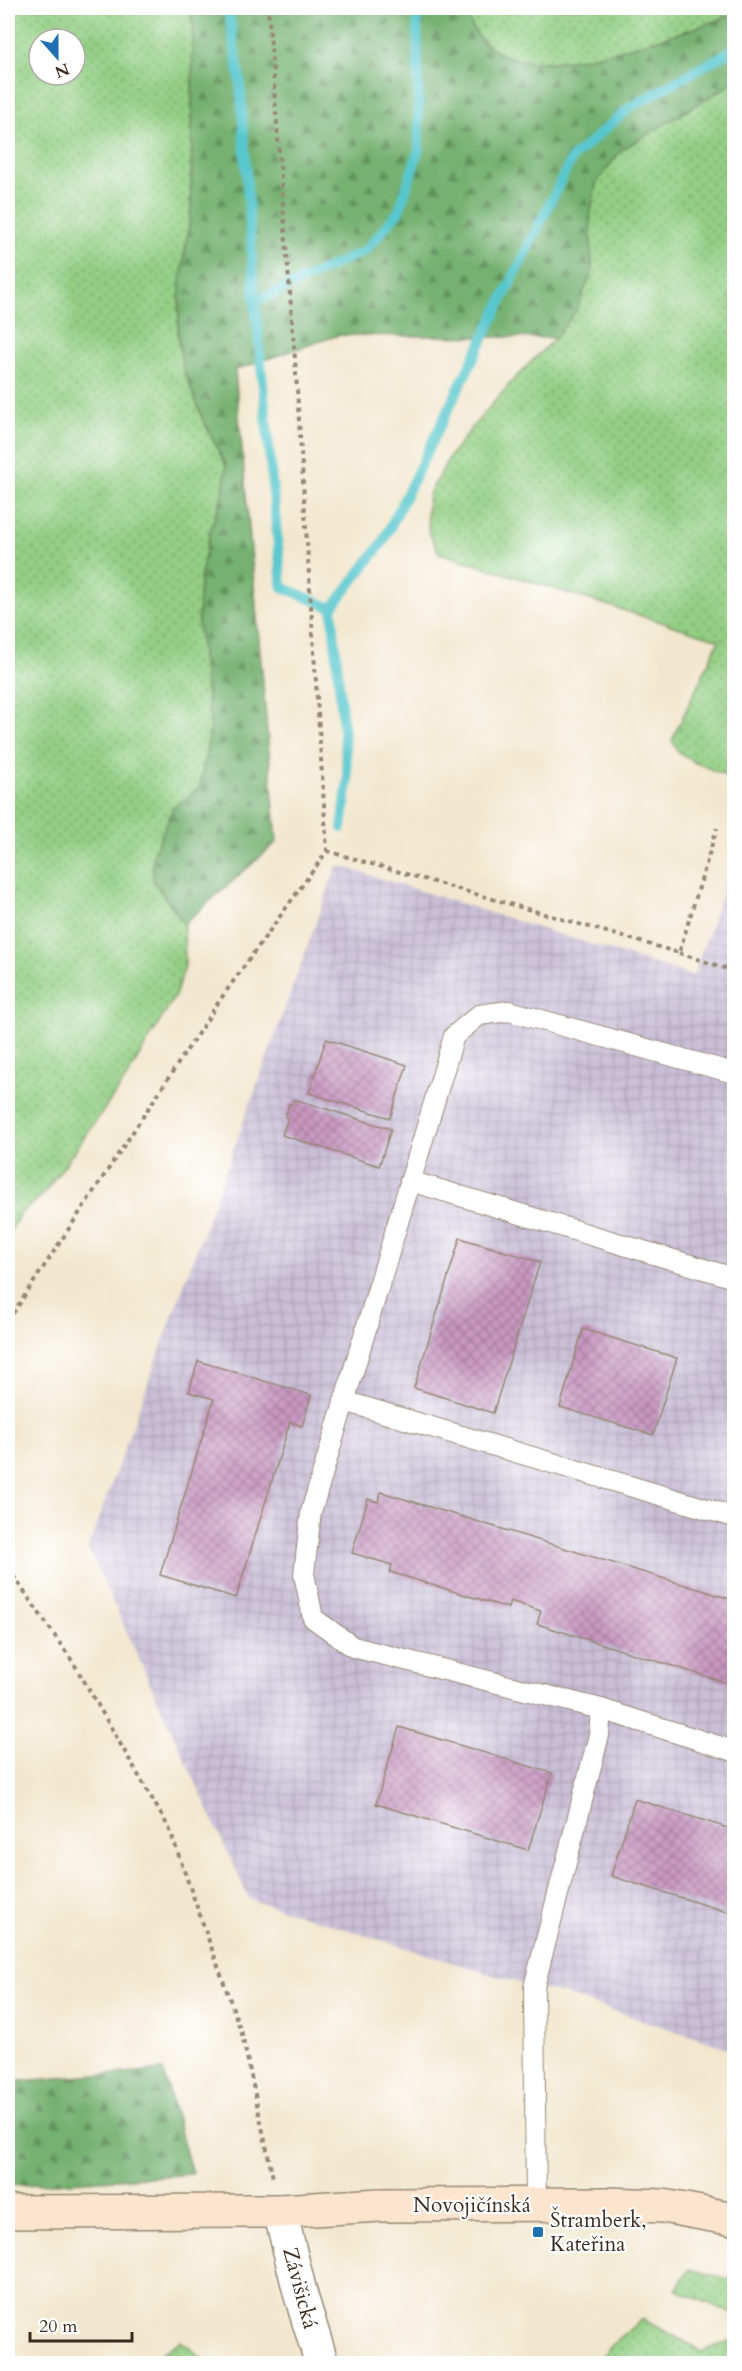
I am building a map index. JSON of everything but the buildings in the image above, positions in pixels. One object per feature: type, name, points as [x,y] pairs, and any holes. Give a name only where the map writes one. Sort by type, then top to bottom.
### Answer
[{"type":"street","name":"Novojičínská","points":[[8,2212],[280,2211],[380,2205],[536,2204],[663,2206],[735,2219]]},
{"type":"street","name":"Závišická","points":[[280,2211],[322,2364]]},
{"type":"lane","points":[[735,1072],[509,1011],[479,1015],[454,1036],[311,1512],[304,1574],[313,1618],[353,1647],[601,1709],[735,1751]]},
{"type":"lane","points":[[410,1181],[735,1278]]},
{"type":"lane","points":[[344,1401],[735,1516]]},
{"type":"lane","points":[[536,2204],[534,1986],[599,1735],[601,1709]]},
{"type":"path","points":[[8,1321],[222,997],[327,851],[295,359],[268,8]]},
{"type":"path","points":[[679,953],[717,828]]},
{"type":"path","points":[[327,851],[735,971]]},
{"type":"path","points":[[8,1569],[74,1662],[169,1828],[242,2034],[280,2211]]},
{"type":"shaded area","points":[[734,859],[734,2050],[559,1993],[509,1980],[249,1899],[88,1548],[337,865],[693,976]]},
{"type":"green space","points":[[8,8],[189,8],[193,22],[191,211],[180,286],[178,336],[183,368],[204,422],[226,465],[223,493],[210,532],[200,581],[198,622],[211,727],[200,787],[173,808],[153,880],[184,924],[185,966],[175,996],[125,1080],[43,1195],[20,1214],[8,1235]]},
{"type":"green space","points":[[189,8],[466,8],[477,34],[494,51],[518,60],[544,62],[573,60],[629,48],[734,14],[734,82],[621,150],[596,183],[590,217],[592,271],[576,311],[555,338],[339,335],[235,370],[277,842],[184,924],[153,880],[152,858],[173,808],[200,787],[211,727],[198,622],[200,580],[210,532],[223,493],[226,465],[204,422],[183,368],[178,336],[180,286],[191,211],[193,22]]},
{"type":"green space","points":[[466,8],[734,8],[734,14],[629,48],[573,60],[544,62],[518,60],[494,51],[477,34]]},
{"type":"green space","points":[[734,82],[734,779],[694,762],[678,752],[672,740],[719,640],[439,553],[429,532],[427,514],[429,494],[450,456],[515,378],[555,338],[592,271],[590,217],[596,183],[621,150]]},
{"type":"green space","points":[[163,2070],[192,2174],[8,2186],[8,2082]]},
{"type":"green space","points":[[689,2269],[734,2280],[734,2314],[676,2290]]},
{"type":"green space","points":[[642,2319],[701,2352],[734,2339],[734,2363],[597,2363],[614,2343]]},
{"type":"green space","points":[[181,2341],[208,2363],[146,2363]]},
{"type":"waterway","points":[[228,8],[240,79],[255,302],[282,587],[332,608]]},
{"type":"waterway","points":[[255,302],[366,250],[399,211],[419,149],[417,8]]},
{"type":"waterway","points":[[342,828],[348,780],[332,608],[383,542],[572,158],[629,108],[734,49]]},
{"type":"place","name":"Štramberk, Kateřina","points":[[538,2232]]}]
